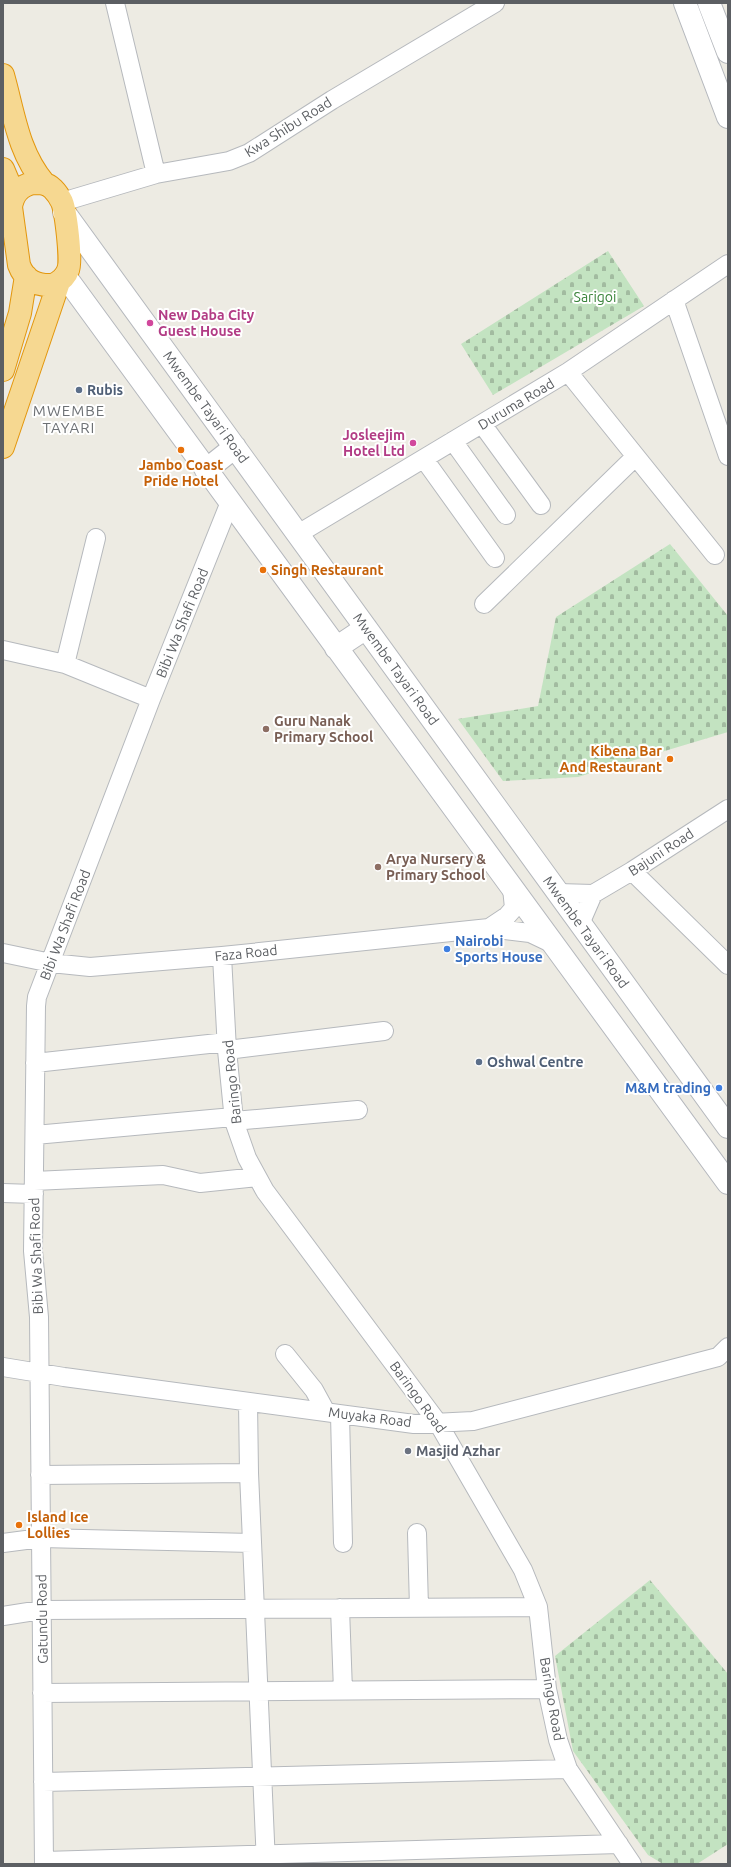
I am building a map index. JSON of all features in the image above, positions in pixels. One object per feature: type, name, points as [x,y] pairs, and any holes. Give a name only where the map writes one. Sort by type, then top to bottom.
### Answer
[{"type":"highway","points":[[3,75],[24,151],[34,170],[44,183],[54,190],[63,207],[70,261],[68,270],[62,279],[3,447]]},
{"type":"highway","points":[[3,169],[9,204],[10,239],[19,265],[26,276],[36,284],[53,285],[62,279]]},
{"type":"highway","points":[[9,204],[26,184],[44,183]]},
{"type":"highway","points":[[3,370],[20,313],[26,276]]},
{"type":"street","points":[[114,3],[156,174]]},
{"type":"street","name":"Kwa Shibu Road","points":[[63,207],[156,174],[229,161],[249,153],[332,100],[495,3]]},
{"type":"street","points":[[685,3],[728,116]]},
{"type":"street","points":[[709,3],[728,52]]},
{"type":"street","name":"Mwembe Tayari Road","points":[[63,207],[728,1127]]},
{"type":"street","name":"Duruma Road","points":[[298,534],[568,372],[728,264]]},
{"type":"street","points":[[62,279],[230,502],[728,1183]]},
{"type":"street","points":[[674,300],[728,456]]},
{"type":"street","points":[[568,372],[716,555]]},
{"type":"street","points":[[482,424],[541,504]]},
{"type":"street","points":[[453,441],[506,515]]},
{"type":"street","points":[[206,470],[235,447]]},
{"type":"street","points":[[484,604],[636,457]]},
{"type":"street","points":[[424,459],[496,558]]},
{"type":"street","name":"Bibi Wa Shafi Road","points":[[39,1373],[39,1317],[33,1251],[36,1006],[151,700],[230,502]]},
{"type":"street","points":[[65,664],[96,538]]},
{"type":"street","points":[[336,648],[366,628]]},
{"type":"street","points":[[3,650],[65,664],[151,700]]},
{"type":"street","name":"Bajuni Road","points":[[593,894],[632,871],[728,809]]},
{"type":"street","points":[[477,840],[506,821]]},
{"type":"street","points":[[632,871],[728,965]]},
{"type":"street","points":[[489,928],[508,916],[514,908],[512,888]]},
{"type":"street","points":[[558,893],[593,894],[580,924]]},
{"type":"street","points":[[489,928],[530,933],[553,944]]},
{"type":"street","name":"Faza Road","points":[[3,953],[51,963],[90,967],[222,956],[489,928]]},
{"type":"street","name":"Baringo Road","points":[[222,956],[233,1119],[247,1158],[265,1191],[438,1422],[523,1570],[538,1607],[547,1689],[558,1740],[568,1769],[632,1864]]},
{"type":"street","points":[[626,1044],[653,1024]]},
{"type":"street","points":[[35,1063],[384,1030]]},
{"type":"street","points":[[35,1135],[358,1110]]},
{"type":"street","points":[[3,1193],[34,1188],[163,1175],[200,1183],[257,1177]]},
{"type":"street","name":"Muyaka Road","points":[[3,1367],[414,1424],[473,1421],[718,1358],[728,1347]]},
{"type":"street","points":[[285,1354],[333,1413],[343,1543]]},
{"type":"street","name":"Gatundu Road","points":[[39,1373],[44,1862]]},
{"type":"street","points":[[307,1410],[314,1390]]},
{"type":"street","points":[[248,1402],[249,1473],[265,1859]]},
{"type":"street","points":[[40,1475],[249,1473]]},
{"type":"street","points":[[417,1533],[419,1608]]},
{"type":"street","points":[[3,1543],[41,1538],[252,1543]]},
{"type":"street","points":[[3,1616],[42,1610],[538,1607]]},
{"type":"street","points":[[340,1608],[343,1691]]},
{"type":"street","points":[[42,1693],[547,1689]]},
{"type":"street","points":[[43,1782],[568,1769]]},
{"type":"street","points":[[44,1862],[265,1859],[619,1844]]},
{"type":"green space","name":"Sarigoi","points":[[608,251],[644,306],[493,395],[461,344]]},
{"type":"green space","points":[[670,544],[728,616],[728,732],[578,777],[503,781],[458,719],[538,706],[556,617]]},
{"type":"green space","points":[[650,1580],[728,1674],[728,1844],[697,1864],[663,1864],[648,1855],[573,1751],[555,1656]]},
{"type":"place","name":"New Daba City Guest House","points":[[150,323]]},
{"type":"place","name":"Rubis","points":[[79,390]]},
{"type":"place","name":"Josleejim Hotel Ltd","points":[[413,443]]},
{"type":"place","name":"Jambo Coast Pride Hotel","points":[[181,450]]},
{"type":"place","name":"Singh Restaurant","points":[[263,570]]},
{"type":"place","name":"Guru Nanak Primary School","points":[[266,729]]},
{"type":"place","name":"Kibena Bar And Restaurant","points":[[670,759]]},
{"type":"place","name":"Arya Nursery & Primary School","points":[[378,867]]},
{"type":"place","name":"Nairobi Sports House","points":[[447,949]]},
{"type":"place","name":"Oshwal Centre","points":[[479,1062]]},
{"type":"place","name":"M&M trading","points":[[719,1088]]},
{"type":"place","name":"Masjid Azhar","points":[[408,1451]]},
{"type":"place","name":"Island Ice Lollies","points":[[19,1525]]},
{"type":"district","name":"MWEMBE TAYARI","points":[[69,420]]}]
